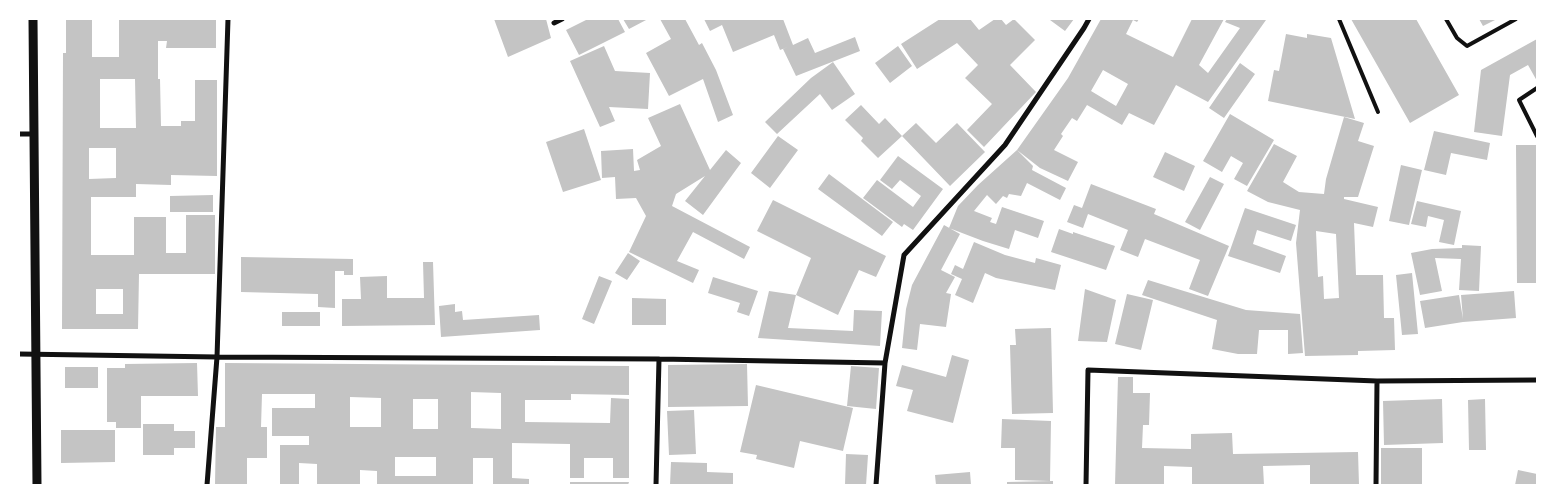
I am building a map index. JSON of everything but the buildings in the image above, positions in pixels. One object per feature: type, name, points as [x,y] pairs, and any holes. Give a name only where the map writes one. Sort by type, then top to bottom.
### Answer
[{"type":"street","points":[[33,19],[37,485]]},
{"type":"street","points":[[208,485],[217,357],[228,19]]},
{"type":"street","points":[[554,24],[562,19]]},
{"type":"street","points":[[876,485],[885,362],[904,255],[1005,145],[1089,19]]},
{"type":"street","points":[[19,134],[34,134]]},
{"type":"street","points":[[19,354],[885,362]]},
{"type":"street","points":[[656,485],[659,359]]},
{"type":"street","points":[[1086,485],[1088,370],[1377,381],[1537,380]]},
{"type":"street","points":[[1376,485],[1377,381]]},
{"type":"lane","points":[[1339,19],[1378,112]]},
{"type":"lane","points":[[1446,19],[1457,38],[1467,46],[1516,19]]},
{"type":"lane","points":[[1537,88],[1519,100],[1537,136]]}]
